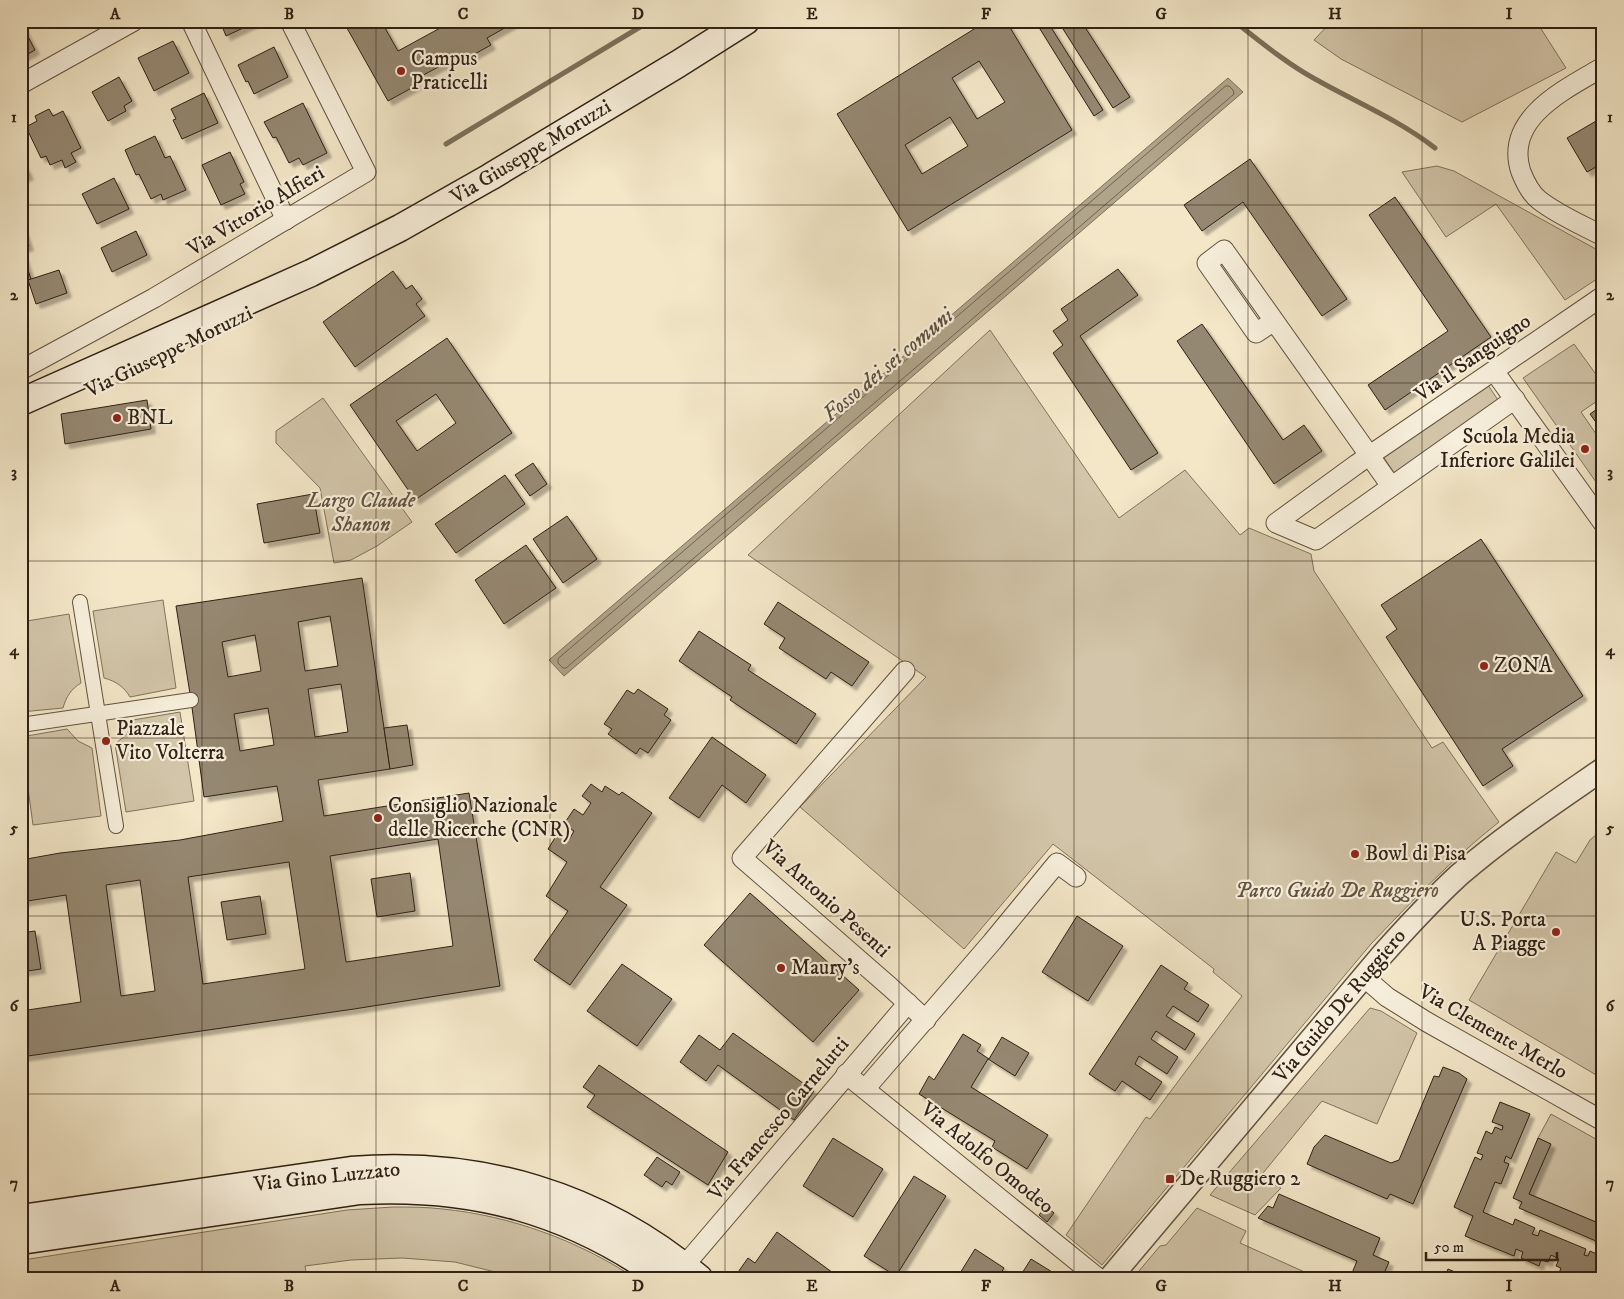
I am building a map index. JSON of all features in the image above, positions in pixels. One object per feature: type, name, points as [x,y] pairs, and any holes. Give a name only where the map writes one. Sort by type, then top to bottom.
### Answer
[{"type":"main road","name":"Via Giuseppe Moruzzi","points":[[21,402],[311,274],[400,228],[490,177],[746,21]]},
{"type":"main road","name":"Via Giuseppe Moruzzi","points":[[21,421],[218,332],[259,309],[311,274]]},
{"type":"main road","name":"Via Gino Luzzato","points":[[21,1218],[351,1170],[427,1169],[493,1177],[569,1200],[629,1229],[682,1274]]},
{"type":"main road","name":"Via Gino Luzzato","points":[[21,1241],[311,1198],[377,1190],[426,1191],[476,1197],[521,1208],[557,1220],[682,1274]]},
{"type":"street","points":[[21,84],[134,21]]},
{"type":"street","points":[[191,21],[286,220]]},
{"type":"street","name":"Via Vittorio Alfieri","points":[[21,370],[154,298],[366,172],[290,21]]},
{"type":"street","points":[[1603,67],[1553,97],[1538,110],[1522,134],[1518,156],[1524,179],[1534,196],[1562,214],[1603,236]]},
{"type":"street","name":"Via il Sanguigno","points":[[1515,399],[1316,540],[1276,523],[1369,456],[1603,296]]},
{"type":"street","points":[[1274,321],[1391,486]]},
{"type":"street","points":[[1494,371],[1603,523]]},
{"type":"street","points":[[80,602],[116,826]]},
{"type":"street","name":"Via Antonio Pesenti","points":[[905,671],[742,858],[926,1020]]},
{"type":"street","points":[[21,724],[191,700]]},
{"type":"street","name":"Via Guido De Ruggiero","points":[[1110,1278],[1414,920],[1458,876],[1504,839],[1603,769]]},
{"type":"street","points":[[865,1089],[926,1020],[1057,863],[1076,878]]},
{"type":"street","name":"Via Clemente Merlo","points":[[1364,977],[1387,997],[1419,1017],[1603,1121]]},
{"type":"street","name":"Via Francesco Carnelutti","points":[[682,1274],[846,1074],[908,1003]]},
{"type":"street","name":"Via Adolfo Omodeo","points":[[846,1074],[1098,1278]]},
{"type":"green space","points":[[1332,21],[1536,21],[1566,68],[1462,122],[1341,59],[1314,40]]},
{"type":"green space","points":[[1437,166],[1454,171],[1603,253],[1603,275],[1565,300],[1496,204],[1446,237],[1402,172]]},
{"type":"green space","name":"Parco Guido De Ruggiero","points":[[990,330],[1119,518],[1185,470],[1240,535],[1249,528],[1311,554],[1314,571],[1432,748],[1443,742],[1499,822],[1417,896],[1371,944],[1102,1265],[1066,1235],[1146,1117],[1150,1119],[1242,996],[1213,972],[1214,969],[1053,844],[964,949],[800,807],[926,677],[748,555]]},
{"type":"green space","name":"Scuola Media Inferiore Galilei","points":[[1574,344],[1603,384],[1603,397],[1581,412],[1603,444],[1603,492],[1523,378]]},
{"type":"green space","points":[[1486,382],[1498,400],[1395,474],[1382,455]]},
{"type":"green space","name":"Largo Claude Shanon","points":[[323,398],[412,522],[377,546],[351,560],[334,563],[320,488],[276,443],[276,431]]},
{"type":"green space","points":[[163,600],[176,688],[130,697],[119,685],[104,678],[93,611]]},
{"type":"green space","points":[[69,614],[81,683],[69,694],[63,708],[21,712],[21,622]]},
{"type":"green space","points":[[180,712],[194,801],[126,812],[115,744],[127,734],[133,720]]},
{"type":"green space","points":[[67,729],[78,741],[92,748],[101,816],[33,825],[21,737]]},
{"type":"green space","name":"U.S. Porta A Piagge","points":[[1603,829],[1603,1079],[1469,1000],[1556,852],[1576,863],[1590,840]]},
{"type":"green space","points":[[1370,1008],[1381,1011],[1417,1033],[1377,1124],[1322,1101],[1259,1178],[1281,1188],[1255,1215],[1210,1195]]},
{"type":"green space","points":[[1551,1114],[1603,1143],[1603,1225],[1529,1194],[1550,1144],[1538,1138]]},
{"type":"green space","points":[[393,1207],[468,1212],[518,1224],[567,1241],[613,1264],[635,1278],[519,1278],[455,1262],[402,1258],[351,1260],[305,1266],[307,1278],[25,1278],[23,1260],[347,1210]]},
{"type":"green space","points":[[1197,1208],[1246,1231],[1240,1243],[1318,1278],[1133,1278],[1160,1246],[1166,1245]]},
{"type":"water","points":[[1228,78],[1243,92],[564,676],[549,660]]},
{"type":"building","points":[[220,21],[258,21],[226,36]]},
{"type":"building","name":"Campus Praticelli","points":[[343,21],[381,21],[398,51],[442,27],[438,21],[517,21],[487,38],[491,45],[462,61],[459,56],[414,80],[417,85],[388,101]]},
{"type":"building","points":[[987,21],[1006,21],[1072,130],[908,231],[837,114]],"holes":[[[979,61],[1005,102],[977,119],[952,78]],[[950,117],[968,146],[922,174],[905,145]]]},
{"type":"building","points":[[1035,21],[1047,21],[1103,110],[1094,116]]},
{"type":"building","points":[[1058,21],[1081,21],[1130,97],[1113,108]]},
{"type":"building","points":[[23,27],[35,50],[21,58],[21,28]]},
{"type":"building","points":[[173,41],[189,73],[154,91],[138,58]]},
{"type":"building","points":[[274,47],[288,77],[254,94],[238,65]]},
{"type":"building","points":[[119,77],[132,101],[124,106],[126,111],[108,121],[92,92]]},
{"type":"building","points":[[204,93],[218,123],[182,139],[173,120],[176,119],[171,109]]},
{"type":"building","points":[[303,103],[327,153],[303,165],[299,158],[289,163],[276,137],[273,138],[264,122]]},
{"type":"building","points":[[49,109],[53,116],[63,111],[81,148],[71,153],[76,162],[65,168],[62,160],[50,165],[46,156],[41,158],[26,127],[37,121],[35,116]]},
{"type":"building","points":[[1603,117],[1603,163],[1587,172],[1567,138]]},
{"type":"building","points":[[155,136],[165,158],[170,156],[186,190],[163,200],[161,194],[151,199],[139,174],[136,175],[125,150]]},
{"type":"building","points":[[230,152],[244,182],[240,184],[245,194],[221,205],[202,165]]},
{"type":"building","points":[[1250,159],[1347,299],[1322,316],[1243,202],[1202,231],[1184,205]]},
{"type":"building","points":[[21,160],[29,175],[21,179]]},
{"type":"building","points":[[114,178],[129,209],[97,224],[82,194]]},
{"type":"building","points":[[1395,197],[1491,337],[1385,410],[1368,385],[1448,331],[1369,215]]},
{"type":"building","points":[[21,226],[29,246],[21,249]]},
{"type":"building","points":[[136,231],[147,255],[112,272],[101,248]]},
{"type":"building","points":[[21,249],[31,279],[21,283]]},
{"type":"building","points":[[1118,269],[1138,295],[1080,336],[1158,453],[1131,470],[1053,353],[1063,345],[1053,331],[1068,320],[1061,309]]},
{"type":"building","points":[[59,270],[67,293],[36,304],[28,280]]},
{"type":"building","points":[[393,271],[406,289],[412,285],[422,299],[416,304],[425,316],[355,367],[323,322]]},
{"type":"building","points":[[1202,324],[1283,440],[1304,425],[1322,451],[1274,484],[1177,341]]},
{"type":"building","points":[[447,338],[512,433],[415,500],[350,405]],"holes":[[[436,394],[456,423],[417,451],[396,421]]]},
{"type":"building","points":[[147,400],[151,429],[65,444],[61,414]]},
{"type":"building","points":[[1603,405],[1603,432],[1590,414]]},
{"type":"building","points":[[533,463],[547,484],[530,496],[515,475]]},
{"type":"building","points":[[505,475],[525,504],[456,553],[435,524]]},
{"type":"building","points":[[313,494],[320,533],[264,543],[257,504]]},
{"type":"building","points":[[567,516],[597,559],[563,583],[533,539]]},
{"type":"building","name":"ZONA","points":[[1481,539],[1583,696],[1502,749],[1513,766],[1483,786],[1386,637],[1397,629],[1381,605]]},
{"type":"building","points":[[526,545],[556,588],[504,624],[475,580]]},
{"type":"building","name":"Consiglio Nazionale delle Ricerche (CNR)","points":[[362,578],[390,769],[318,780],[324,816],[469,793],[500,986],[21,1057],[21,1011],[81,1002],[66,895],[21,902],[21,860],[60,853],[180,840],[283,821],[277,786],[204,797],[176,606]],"holes":[[[330,616],[338,666],[305,671],[298,622]],[[255,635],[261,671],[228,677],[222,642]],[[341,684],[348,732],[315,737],[308,689]],[[268,708],[274,745],[240,751],[234,714]],[[438,839],[453,946],[346,962],[330,856]],[[289,862],[305,969],[203,984],[188,877]],[[140,880],[155,991],[121,996],[106,885]]]},
{"type":"building","points":[[778,602],[869,662],[852,686],[831,672],[826,679],[779,648],[785,638],[764,624]]},
{"type":"building","points":[[699,631],[751,665],[748,670],[816,714],[796,744],[730,700],[732,697],[679,661]]},
{"type":"building","points":[[638,689],[668,709],[664,715],[671,720],[648,753],[640,748],[636,754],[608,734],[612,729],[604,724],[627,690],[634,694]]},
{"type":"building","points":[[407,725],[413,765],[390,769],[384,728]]},
{"type":"building","points":[[712,737],[766,775],[746,803],[722,785],[699,818],[669,798]]},
{"type":"building","points":[[591,784],[602,792],[605,786],[619,795],[622,792],[652,813],[600,887],[627,905],[570,985],[534,960],[568,911],[546,896],[567,862],[548,849],[558,833],[569,840],[574,831],[564,824],[574,809],[583,815],[591,803],[582,796]]},
{"type":"building","points":[[410,873],[415,911],[377,917],[371,879]]},
{"type":"building","name":"Maury's","points":[[750,893],[859,990],[813,1042],[704,945]]},
{"type":"building","points":[[260,896],[266,934],[227,940],[221,902]]},
{"type":"building","points":[[1077,916],[1123,946],[1088,1001],[1042,972]]},
{"type":"building","points":[[35,931],[41,969],[21,972],[21,933]]},
{"type":"building","points":[[622,964],[672,999],[637,1046],[587,1011]]},
{"type":"building","points":[[1161,965],[1188,983],[1184,989],[1209,1005],[1198,1022],[1173,1006],[1166,1016],[1195,1034],[1185,1050],[1156,1031],[1151,1039],[1178,1057],[1167,1074],[1139,1056],[1135,1064],[1162,1082],[1150,1100],[1122,1081],[1115,1091],[1089,1074]]},
{"type":"building","points":[[733,1033],[814,1091],[794,1120],[718,1065],[706,1081],[680,1062],[699,1035],[720,1050]]},
{"type":"building","points":[[963,1034],[981,1045],[977,1051],[989,1059],[1002,1037],[1029,1053],[1015,1076],[988,1059],[971,1087],[1048,1135],[1027,1169],[992,1147],[995,1141],[919,1094],[929,1076],[934,1080]]},
{"type":"building","points":[[599,1065],[728,1152],[708,1185],[587,1107],[595,1095],[583,1087]]},
{"type":"building","points":[[1443,1067],[1459,1073],[1467,1079],[1413,1204],[1390,1194],[1387,1199],[1307,1164],[1314,1147],[1325,1135],[1391,1163],[1399,1160],[1434,1076],[1439,1077]]},
{"type":"building","points":[[1500,1102],[1530,1114],[1511,1159],[1506,1156],[1504,1162],[1509,1164],[1501,1184],[1495,1182],[1483,1212],[1513,1225],[1515,1219],[1535,1228],[1532,1234],[1538,1236],[1540,1230],[1586,1249],[1584,1255],[1588,1256],[1590,1251],[1603,1257],[1603,1278],[1562,1278],[1558,1276],[1561,1268],[1556,1266],[1559,1259],[1551,1255],[1548,1262],[1541,1260],[1539,1266],[1521,1258],[1523,1252],[1516,1249],[1514,1256],[1465,1236],[1473,1216],[1454,1207],[1475,1157],[1481,1160],[1483,1155],[1477,1153],[1486,1131],[1492,1134],[1495,1127],[1502,1130],[1503,1126],[1492,1122]]},
{"type":"building","points":[[833,1138],[883,1169],[853,1217],[803,1186]]},
{"type":"building","points":[[1538,1138],[1551,1144],[1529,1194],[1603,1225],[1603,1244],[1519,1208],[1522,1202],[1513,1198]]},
{"type":"building","points":[[657,1157],[680,1172],[672,1185],[666,1181],[662,1187],[644,1175]]},
{"type":"building","points":[[914,1176],[946,1196],[896,1276],[864,1256]]},
{"type":"building","points":[[1279,1194],[1380,1238],[1373,1255],[1389,1262],[1382,1278],[1350,1278],[1357,1261],[1258,1218],[1268,1206],[1273,1208]]},
{"type":"building","points":[[1046,1206],[1054,1213],[1047,1222],[1039,1215]]},
{"type":"building","points":[[777,1232],[840,1278],[740,1278],[736,1275],[748,1258],[755,1263]]},
{"type":"building","points":[[975,1249],[1004,1268],[998,1278],[957,1278]]},
{"type":"building","points":[[1031,1259],[1062,1278],[1019,1278]]},
{"type":"building","points":[[1448,1269],[1469,1278],[1444,1278]]},
{"type":"waterway","points":[[446,144],[650,21]]},
{"type":"waterway","points":[[1234,21],[1304,73],[1392,120],[1435,148]]},
{"type":"place","name":"Campus Praticelli","points":[[401,71]]},
{"type":"place","name":"BNL","points":[[117,418]]},
{"type":"place","name":"Scuola Media Inferiore Galilei","points":[[1585,449]]},
{"type":"place","name":"ZONA","points":[[1484,666]]},
{"type":"place","name":"Piazzale Vito Volterra","points":[[106,741]]},
{"type":"place","name":"Consiglio Nazionale delle Ricerche (CNR)","points":[[378,818]]},
{"type":"place","name":"Bowl di Pisa","points":[[1355,854]]},
{"type":"place","name":"U.S. Porta A Piagge","points":[[1556,932]]},
{"type":"place","name":"Maury's","points":[[781,968]]},
{"type":"place","name":"De Ruggiero 2","points":[[1170,1179]]},
{"type":"water label","name":"Fosso dei sei comuni","points":[[888,365]]}]
